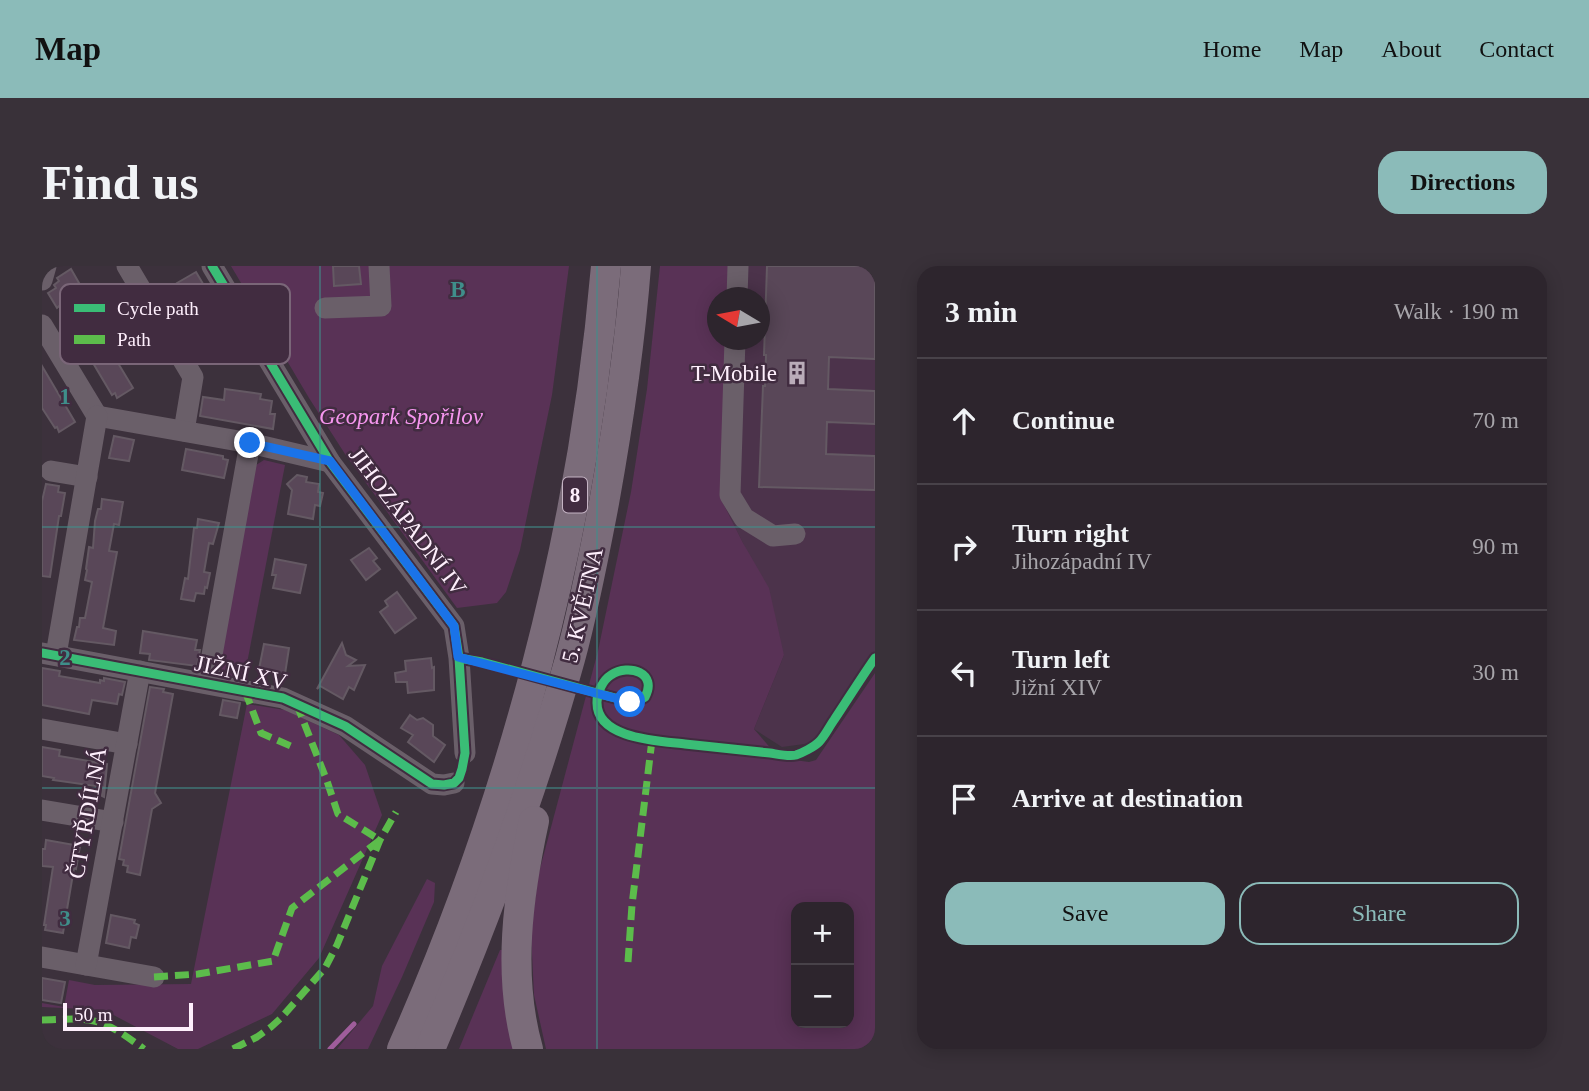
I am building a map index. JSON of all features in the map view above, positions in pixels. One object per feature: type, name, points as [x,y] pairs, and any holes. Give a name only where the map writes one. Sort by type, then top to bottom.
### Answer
[{"type":"highway","name":"5. KVĚTNA","points":[[402,1049],[437,967],[480,852],[533,679],[556,587],[582,458],[606,266]]},
{"type":"highway","name":"5. KVĚTNA","points":[[430,1049],[468,959],[499,875],[530,788],[570,658],[591,573],[611,464],[630,333],[636,266]]},
{"type":"highway","points":[[528,1049],[518,992],[519,912],[528,852],[570,658]]},
{"type":"street","points":[[42,280],[46,266]]},
{"type":"street","points":[[127,266],[138,284]]},
{"type":"street","name":"JIHOZÁPADNÍ IV","points":[[212,266],[223,284]]},
{"type":"street","points":[[325,309],[381,306],[379,266]]},
{"type":"street","points":[[737,287],[738,266]]},
{"type":"street","points":[[42,325],[60,355]]},
{"type":"street","points":[[735,350],[730,495],[744,518],[772,536],[795,534]]},
{"type":"street","points":[[49,654],[87,477],[97,416],[66,364]]},
{"type":"street","points":[[184,431],[193,377],[185,364]]},
{"type":"street","name":"JIHOZÁPADNÍ IV","points":[[271,364],[330,461],[454,626],[465,753]]},
{"type":"street","points":[[97,416],[250,443],[330,461]]},
{"type":"street","points":[[207,683],[250,443]]},
{"type":"street","points":[[51,471],[87,477]]},
{"type":"street","name":"JIŽNÍ XV","points":[[49,654],[284,698],[345,726],[432,784],[454,783]]},
{"type":"street","name":"ČTYŘDÍLNÁ","points":[[86,965],[140,671]]},
{"type":"street","points":[[42,729],[127,744]]},
{"type":"street","points":[[42,810],[113,822]]},
{"type":"street","points":[[42,957],[154,977]]},
{"type":"shaded area","points":[[738,266],[875,266],[875,658],[819,742],[782,747],[754,729],[784,655],[743,543],[723,503],[734,350],[770,350],[770,287],[737,287]]},
{"type":"green space","name":"Geopark Spořilov","points":[[231,266],[333,266],[334,285],[360,284],[359,266],[569,266],[552,395],[520,550],[506,592],[497,603],[457,608],[345,454],[289,364],[290,284],[242,284]]},
{"type":"green space","points":[[660,266],[729,266],[728,287],[707,287],[707,350],[727,350],[723,503],[769,588],[784,655],[754,729],[779,758],[809,762],[816,760],[875,673],[875,1049],[546,1049],[534,995],[531,933],[538,876],[598,651],[631,492],[647,389]]},
{"type":"green space","points":[[264,460],[285,465],[244,679],[229,676],[218,666],[253,467]]},
{"type":"green space","points":[[247,704],[285,710],[339,735],[365,765],[382,815],[319,958],[272,1014],[198,1049],[178,1049],[104,1010],[42,1007],[42,1003],[64,1007],[69,980],[95,985],[191,984]]},
{"type":"green space","points":[[427,879],[435,883],[434,902],[368,1049],[337,1049],[373,1006],[382,966]]},
{"type":"green space","points":[[500,950],[503,950],[514,1049],[459,1049]]},
{"type":"building","points":[[333,266],[359,266],[361,284],[334,286]]},
{"type":"building","name":"T-Mobile","points":[[767,266],[875,266],[875,359],[829,357],[828,389],[875,391],[875,424],[827,422],[826,454],[875,456],[875,490],[759,487],[765,386],[764,350],[770,350],[770,287],[766,287]]},
{"type":"building","points":[[71,269],[79,283],[60,284],[60,308],[57,308],[48,293],[56,288],[54,285],[59,281],[57,278]]},
{"type":"building","points":[[196,272],[203,284],[178,284]]},
{"type":"building","points":[[94,364],[119,364],[133,388],[117,398],[115,393],[112,395]]},
{"type":"building","points":[[42,366],[75,422],[59,432],[42,408]]},
{"type":"building","points":[[225,389],[261,394],[260,399],[272,401],[270,414],[275,414],[273,429],[200,416],[203,397],[224,400]]},
{"type":"building","points":[[114,436],[134,440],[129,461],[109,458]]},
{"type":"building","points":[[186,449],[223,456],[223,459],[228,460],[224,478],[182,470]]},
{"type":"building","points":[[297,475],[307,477],[306,482],[319,484],[318,492],[323,493],[320,506],[315,505],[313,519],[288,514],[292,490],[287,484]]},
{"type":"building","points":[[46,484],[59,486],[58,492],[65,493],[50,577],[42,576],[42,501]]},
{"type":"building","points":[[102,499],[123,502],[119,525],[114,524],[109,551],[117,552],[103,628],[116,631],[114,645],[74,640],[80,618],[85,618],[92,582],[85,580],[89,547],[93,548],[95,521]]},
{"type":"building","points":[[198,519],[219,523],[213,544],[209,543],[204,572],[210,573],[207,588],[205,587],[204,594],[196,593],[194,601],[181,599],[185,578],[188,579],[194,528],[197,528]]},
{"type":"building","points":[[369,548],[377,558],[373,561],[380,569],[366,580],[351,560]]},
{"type":"building","points":[[275,559],[306,565],[300,593],[273,588]]},
{"type":"building","points":[[397,592],[416,618],[395,633],[380,612],[388,606],[385,601]]},
{"type":"building","points":[[143,631],[197,640],[195,650],[200,650],[197,666],[149,660],[150,654],[140,653]]},
{"type":"building","points":[[342,643],[346,655],[356,660],[348,666],[365,665],[354,690],[349,687],[343,699],[320,686],[317,689]]},
{"type":"building","points":[[264,644],[289,648],[285,674],[259,669]]},
{"type":"building","points":[[431,658],[432,668],[434,667],[434,690],[408,693],[407,682],[396,682],[395,673],[406,671],[405,661]]},
{"type":"building","points":[[42,668],[60,671],[59,676],[100,683],[104,678],[125,682],[122,695],[119,694],[117,704],[92,700],[89,714],[42,705]]},
{"type":"building","points":[[150,687],[164,689],[163,692],[173,694],[155,793],[161,803],[152,809],[140,875],[127,872],[128,866],[123,865],[124,860],[119,859]]},
{"type":"building","points":[[223,700],[240,703],[237,718],[220,715]]},
{"type":"building","points":[[410,715],[417,720],[423,718],[433,725],[433,736],[445,745],[434,762],[408,742],[413,735],[401,728]]},
{"type":"building","points":[[42,747],[60,750],[59,756],[107,764],[104,797],[103,787],[42,776]]},
{"type":"building","points":[[46,840],[80,846],[63,933],[45,930],[44,925],[53,867],[42,866],[42,849],[45,849]]},
{"type":"building","points":[[111,915],[135,920],[134,923],[139,925],[136,938],[131,937],[129,948],[106,943]]},
{"type":"building","points":[[42,978],[65,982],[61,1003],[42,1000]]},
{"type":"waterway","points":[[330,1049],[354,1024]]},
{"type":"marked path","points":[[245,691],[261,733],[293,747]]},
{"type":"marked path","points":[[154,977],[198,974],[273,961],[292,908],[380,840],[338,814],[297,705]]},
{"type":"marked path","points":[[628,962],[632,905],[652,740]]},
{"type":"marked path","points":[[233,1049],[271,1027],[325,968],[380,840],[396,812]]},
{"type":"marked path","points":[[42,1020],[96,1021],[118,1031],[144,1049]]},
{"type":"cycle path","points":[[212,266],[223,284]]},
{"type":"cycle path","points":[[42,653],[283,698],[345,726],[432,784],[454,783],[459,778],[465,753],[459,658],[454,626],[330,462],[271,364]]},
{"type":"cycle path","points":[[459,658],[482,662],[630,702],[645,697],[648,689],[648,682],[640,672],[626,670],[611,675],[599,690],[598,694],[597,702],[599,714],[607,724],[618,731],[645,739],[790,756],[805,751],[821,740],[875,658]]},
{"type":"place","name":"T-Mobile","points":[[797,373]]},
{"type":"route","points":[[250,443],[330,461],[454,626],[458,657],[630,702]]}]
